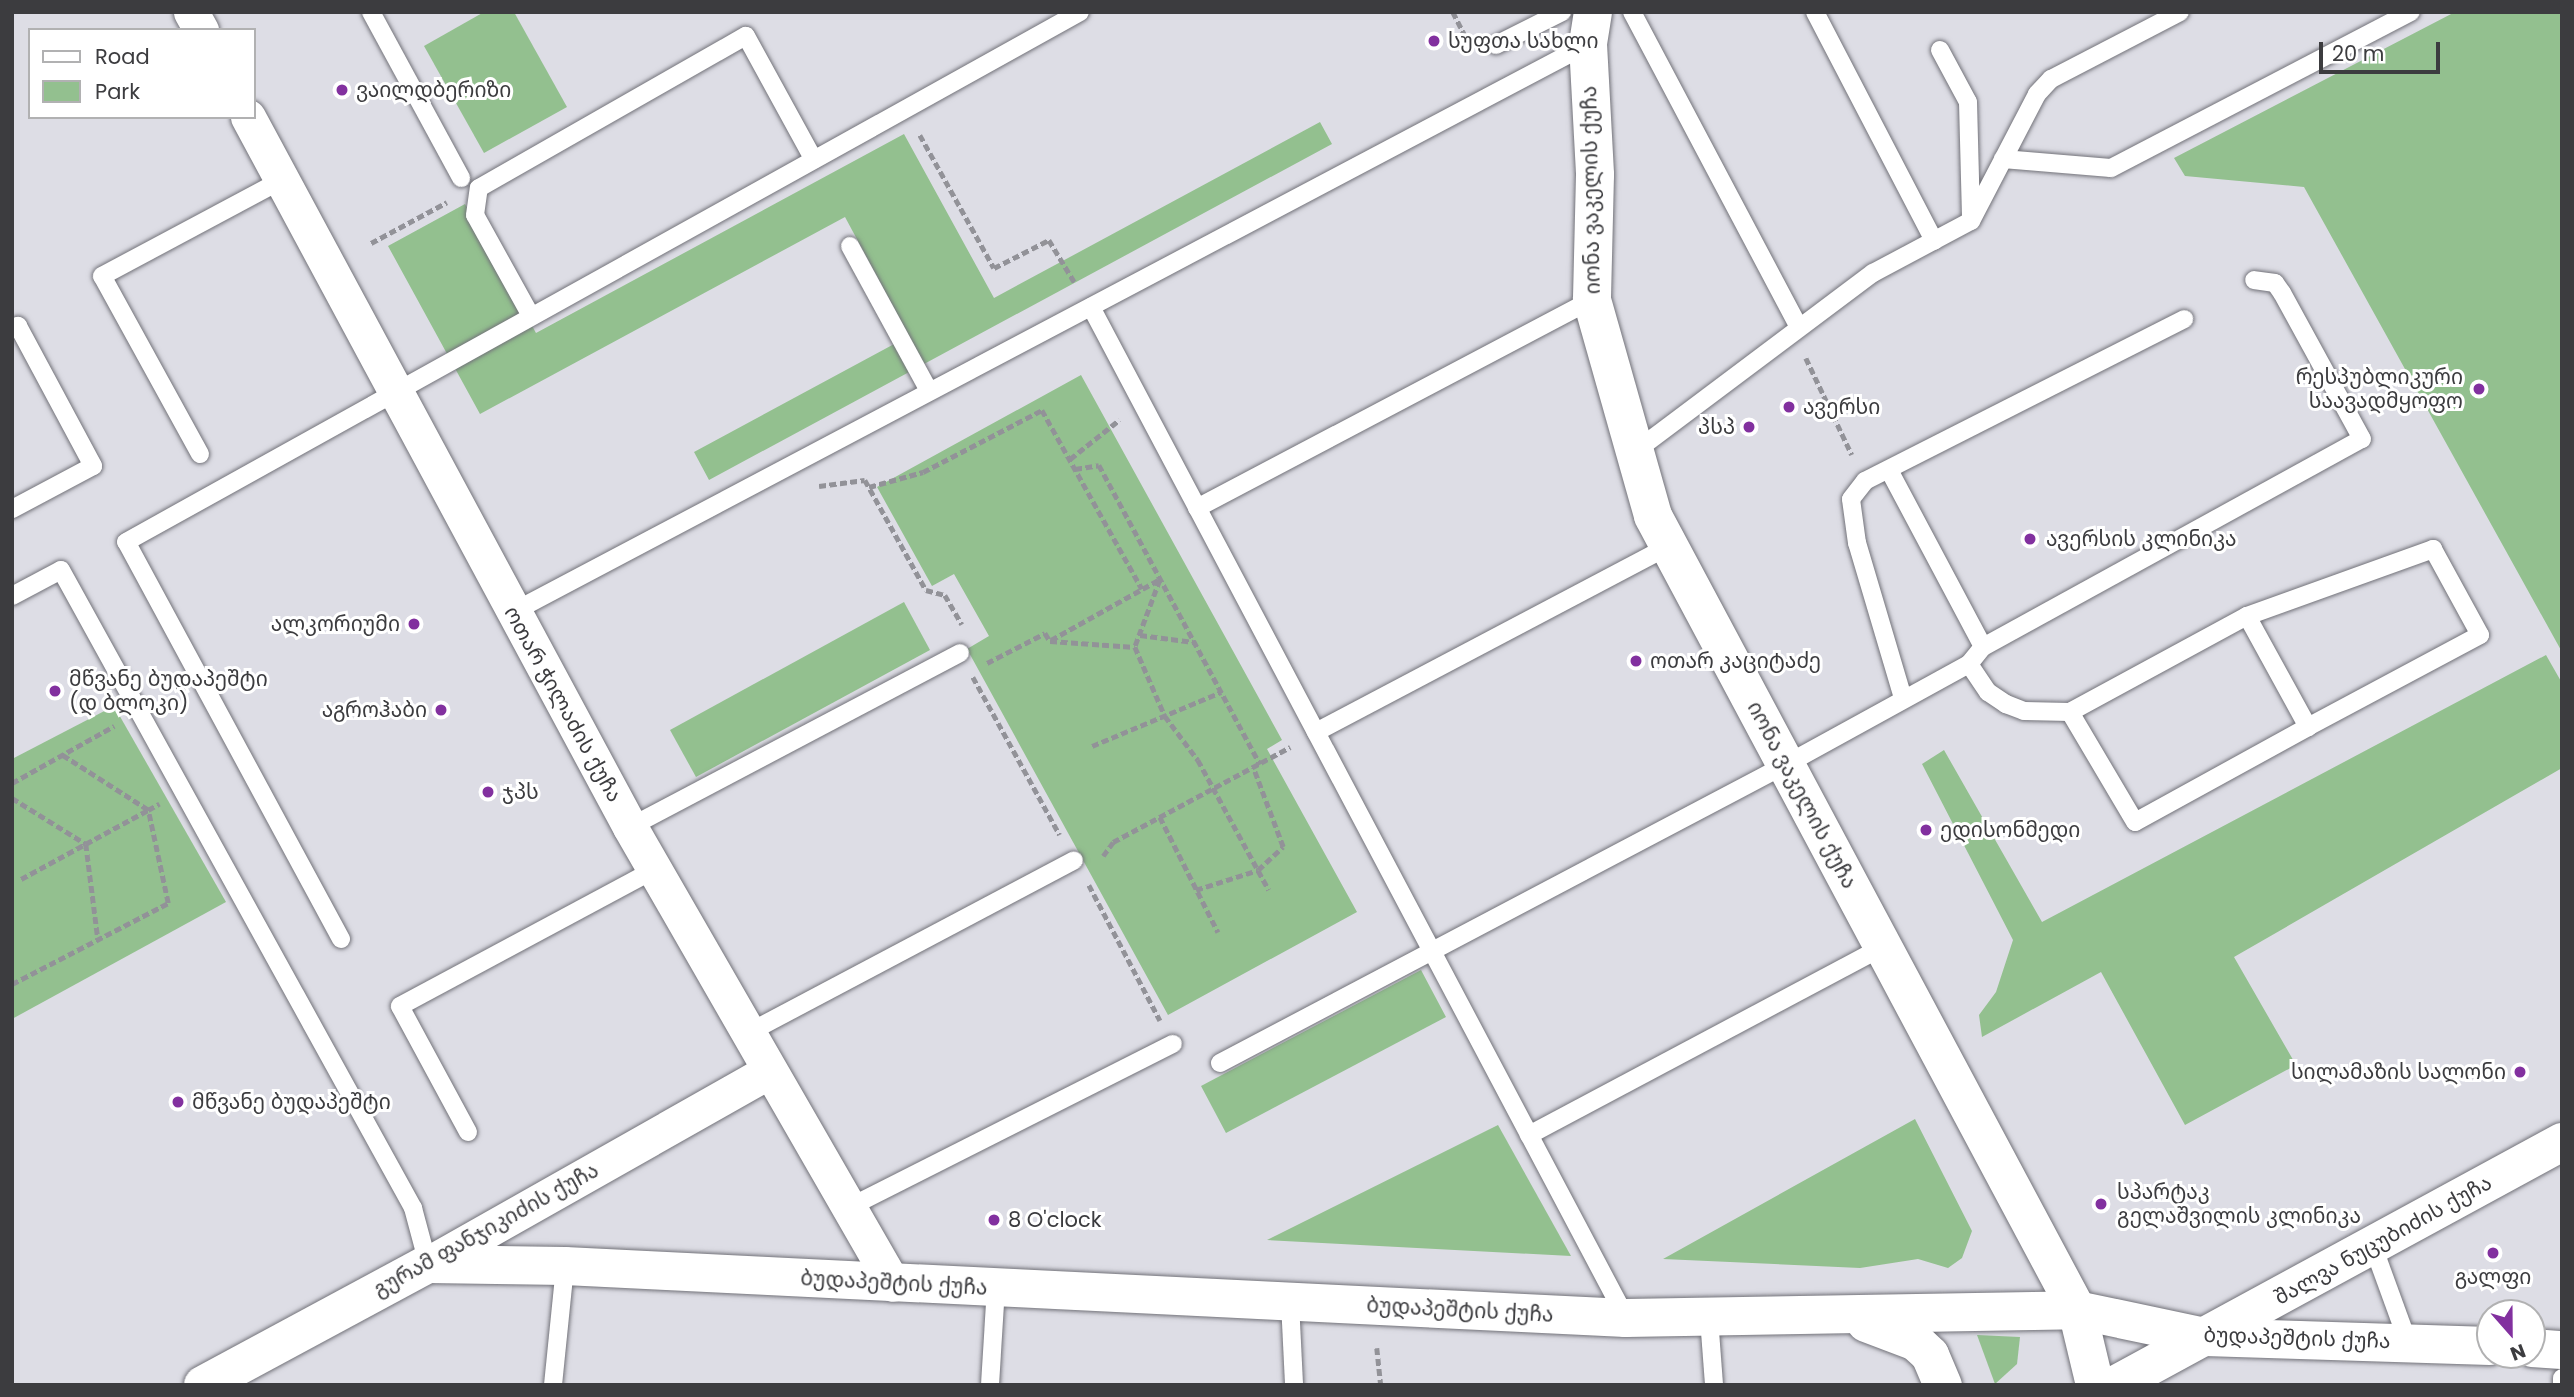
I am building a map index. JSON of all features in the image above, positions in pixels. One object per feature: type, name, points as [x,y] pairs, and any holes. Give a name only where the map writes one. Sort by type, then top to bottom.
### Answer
[{"type":"main road","name":"იონა ვაკელის ქუჩა","points":[[1591,28],[1595,174],[1592,300],[1633,453],[1653,516],[2077,1310],[2095,1385]]},
{"type":"main road","name":"შალვა ნუცუბიძის ქუჩა","points":[[2116,1385],[2562,1142]]},
{"type":"main road","name":"ბუდაპეშტის ქუჩა","points":[[428,1264],[565,1265],[893,1284],[1626,1318],[1846,1318],[1959,1309],[2077,1310],[2205,1337],[2476,1345]]},
{"type":"main road","name":"გურამ ფანჯიკიძის ქუჩა","points":[[225,1380],[428,1264]]},
{"type":"main road","points":[[1846,1318],[1899,1332],[1916,1342],[1930,1355],[1943,1385]]},
{"type":"street","points":[[191,12],[200,28]]},
{"type":"street","name":"ოთარ ჭილაძის ქუჩა","points":[[249,119],[630,827],[746,1034],[893,1284]]},
{"type":"street","name":"გურამ ფანჯიკიძის ქუჩა","points":[[428,1264],[768,1072]]},
{"type":"lane","points":[[371,12],[461,178]]},
{"type":"lane","points":[[341,939],[126,542],[1080,12]]},
{"type":"lane","points":[[1496,45],[1562,12]]},
{"type":"lane","points":[[1632,12],[1795,329]]},
{"type":"lane","points":[[1815,12],[1934,241]]},
{"type":"lane","points":[[1633,453],[1873,273],[1971,222],[2036,94],[2051,79],[2180,12]]},
{"type":"lane","points":[[2003,159],[2111,168],[2411,12]]},
{"type":"lane","points":[[513,612],[1091,307],[1591,28]]},
{"type":"lane","points":[[531,316],[475,215],[479,188],[746,36],[814,160]]},
{"type":"lane","points":[[1940,50],[1968,102],[1971,222]]},
{"type":"lane","points":[[200,454],[102,276],[282,180]]},
{"type":"lane","points":[[850,246],[929,391]]},
{"type":"lane","points":[[1220,1063],[1785,765],[1969,664],[1983,647],[2362,439],[2275,283],[2254,280]]},
{"type":"lane","points":[[1197,508],[1592,300]]},
{"type":"lane","points":[[1091,307],[1626,1318]]},
{"type":"lane","points":[[1903,698],[1851,517],[1851,499],[1865,481],[2184,319]]},
{"type":"lane","points":[[12,329],[18,326],[93,466],[12,509]]},
{"type":"lane","points":[[1889,470],[1983,647]]},
{"type":"lane","points":[[1316,732],[1669,546]]},
{"type":"lane","points":[[1969,664],[1988,692],[2006,705],[2024,711],[2070,712],[2247,616],[2433,549],[2480,635],[2135,822],[2070,712]]},
{"type":"lane","points":[[12,596],[61,570],[413,1208],[428,1264]]},
{"type":"lane","points":[[2247,616],[2308,727]]},
{"type":"lane","points":[[630,827],[960,653]]},
{"type":"lane","points":[[746,1034],[1074,860]]},
{"type":"lane","points":[[468,1132],[400,1006],[654,870]]},
{"type":"lane","points":[[1529,1135],[1883,947]]},
{"type":"lane","points":[[848,1208],[1173,1044]]},
{"type":"lane","points":[[2372,1246],[2408,1342]]},
{"type":"lane","points":[[553,1385],[565,1265]]},
{"type":"lane","points":[[990,1385],[996,1288]]},
{"type":"lane","points":[[1290,1302],[1294,1385]]},
{"type":"lane","points":[[1709,1318],[1714,1385]]},
{"type":"lane","points":[[2561,1385],[2562,1378]]},
{"type":"path","points":[[905,109],[994,268],[1049,240],[1091,307]]},
{"type":"path","points":[[371,243],[461,195],[461,178]]},
{"type":"path","points":[[1795,329],[1865,481]]},
{"type":"path","points":[[1070,459],[1141,402]]},
{"type":"path","points":[[869,488],[923,472],[1042,410],[1142,589]]},
{"type":"path","points":[[1075,469],[1099,465],[1260,764]]},
{"type":"path","points":[[767,478],[780,490],[865,480],[926,590],[945,595],[966,632],[960,653],[1173,1044]]},
{"type":"path","points":[[1050,641],[1161,579]]},
{"type":"path","points":[[1161,579],[1135,648],[1165,716],[1214,788],[1269,890]]},
{"type":"path","points":[[970,671],[1045,633],[1050,641]]},
{"type":"path","points":[[1140,635],[1195,642]]},
{"type":"path","points":[[1050,641],[1135,648]]},
{"type":"path","points":[[1092,746],[1221,692]]},
{"type":"path","points":[[12,783],[139,713]]},
{"type":"path","points":[[1104,856],[1113,842],[1316,732]]},
{"type":"path","points":[[12,984],[168,903],[148,810],[62,755]]},
{"type":"path","points":[[1196,890],[1258,870],[1283,848],[1253,767]]},
{"type":"path","points":[[22,879],[184,790]]},
{"type":"path","points":[[12,798],[86,844]]},
{"type":"path","points":[[1160,817],[1218,932]]},
{"type":"path","points":[[86,844],[98,939]]},
{"type":"path","points":[[1377,1349],[1381,1385]]},
{"type":"green space","points":[[484,12],[514,12],[567,107],[484,153],[424,46]]},
{"type":"green space","points":[[2455,12],[2562,12],[2562,652],[2304,187],[2185,176],[2174,158]]},
{"type":"green space","points":[[1320,122],[1332,144],[709,480],[694,452],[909,336],[845,217],[480,414],[388,246],[465,204],[536,333],[904,134],[994,298]]},
{"type":"green space","points":[[1081,375],[1282,740],[1267,749],[1357,912],[1168,1015],[967,649],[989,636],[954,574],[932,586],[877,487]]},
{"type":"green space","points":[[904,602],[930,650],[696,777],[670,730]]},
{"type":"green space","points":[[2546,655],[2562,683],[2562,768],[2234,957],[2296,1065],[2185,1125],[2101,972],[1982,1037],[1979,1015],[1996,992],[2013,940],[1922,764],[1944,750],[2042,922]]},
{"type":"green space","points":[[114,706],[226,902],[12,1019],[12,759]]},
{"type":"green space","points":[[1421,970],[1446,1017],[1226,1133],[1201,1086]]},
{"type":"green space","points":[[1915,1119],[1972,1231],[1962,1258],[1948,1268],[1918,1259],[1860,1268],[1663,1259]]},
{"type":"green space","points":[[1498,1125],[1571,1256],[1267,1240]]},
{"type":"green space","points":[[1977,1335],[2020,1337],[2017,1364],[1995,1384]]},
{"type":"place","name":"სუფთა სახლი","points":[[1434,41]]},
{"type":"place","name":"ვაილდბერიზი","points":[[342,90]]},
{"type":"place","name":"რესპუბლიკური საავადმყოფო","points":[[2479,389]]},
{"type":"place","name":"ავერსი","points":[[1789,407]]},
{"type":"place","name":"პსპ","points":[[1749,427]]},
{"type":"place","name":"ავერსის კლინიკა","points":[[2030,539]]},
{"type":"place","name":"ალკორიუმი","points":[[414,624]]},
{"type":"place","name":"ოთარ კაციტაძე","points":[[1636,661]]},
{"type":"place","name":"მწვანე ბუდაპეშტი (დ ბლოკი)","points":[[55,691]]},
{"type":"place","name":"აგროჰაბი","points":[[441,710]]},
{"type":"place","name":"ჯპს","points":[[488,792]]},
{"type":"place","name":"ედისონმედი","points":[[1926,830]]},
{"type":"place","name":"სილამაზის სალონი","points":[[2520,1072]]},
{"type":"place","name":"მწვანე ბუდაპეშტი","points":[[178,1102]]},
{"type":"place","name":"სპარტაკ გელაშვილის კლინიკა","points":[[2101,1204]]},
{"type":"place","name":"8 O'clock","points":[[994,1220]]},
{"type":"place","name":"გალფი","points":[[2493,1253]]}]
